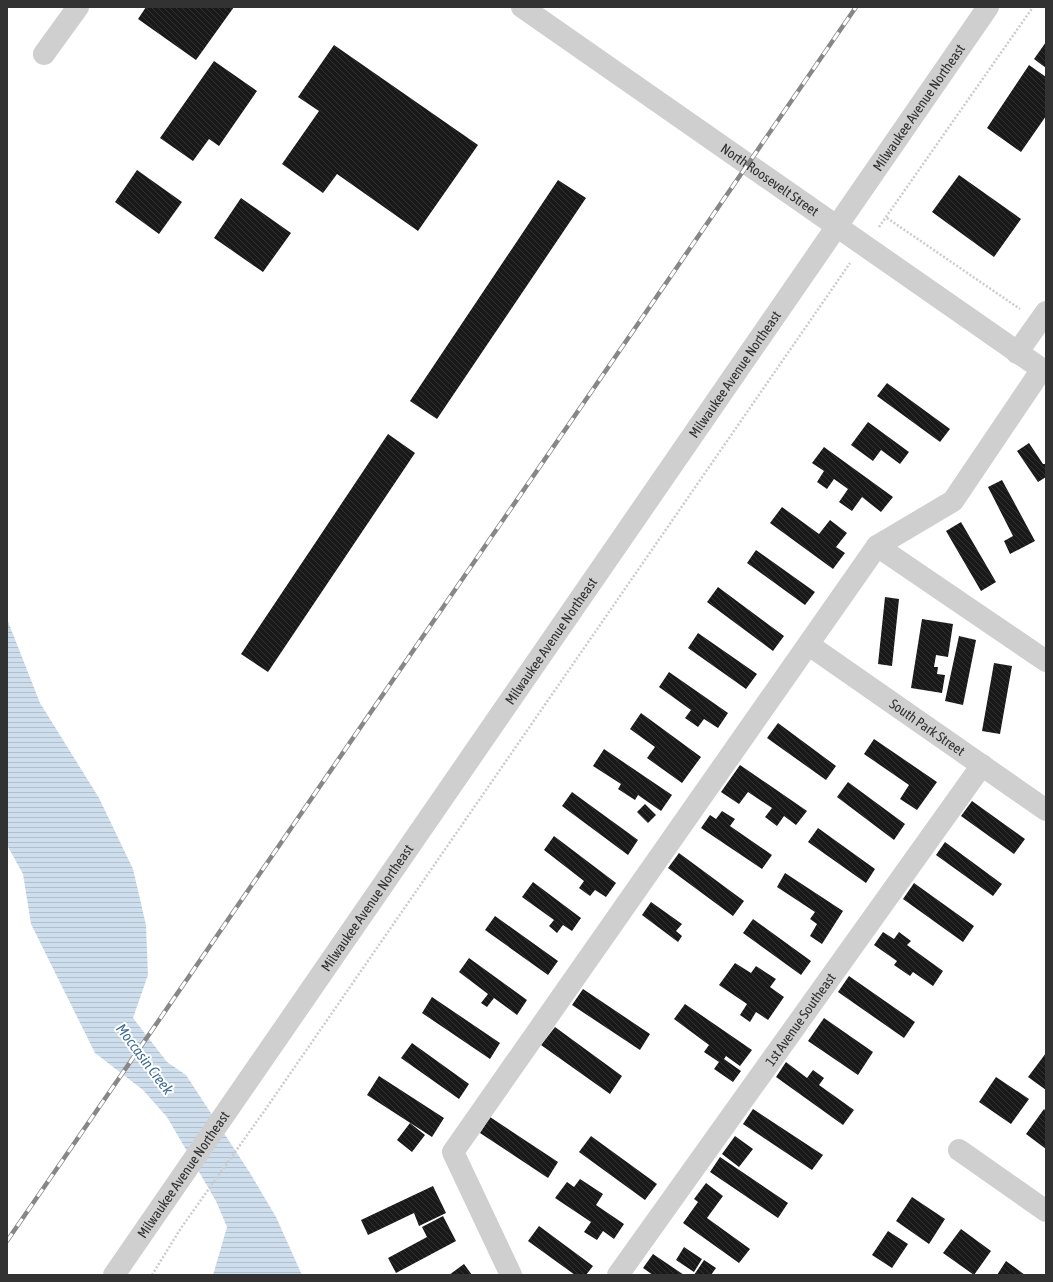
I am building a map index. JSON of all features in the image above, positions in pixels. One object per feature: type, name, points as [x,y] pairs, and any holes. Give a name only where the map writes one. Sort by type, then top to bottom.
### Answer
[{"type":"street","points":[[44,54],[78,7]]},
{"type":"street","name":"North Roosevelt Street","points":[[522,7],[1044,371]]},
{"type":"street","name":"Milwaukee Avenue Northeast","points":[[114,1275],[988,7]]},
{"type":"street","points":[[1018,353],[1042,318]]},
{"type":"street","points":[[511,1275],[453,1152],[877,546],[953,501],[1044,371]]},
{"type":"street","points":[[877,546],[1046,661]]},
{"type":"street","name":"South Park Street","points":[[809,645],[1046,810]]},
{"type":"street","name":"1st Avenue Southeast","points":[[618,1275],[982,765]]},
{"type":"street","points":[[959,1150],[1046,1211]]},
{"type":"path","points":[[152,1275],[181,1228],[250,1129],[265,1110],[817,309],[863,245],[887,218],[1033,7]]},
{"type":"path","points":[[887,218],[1042,318]]},
{"type":"water","name":"Moccasin Creek","points":[[7,619],[40,703],[99,798],[133,869],[146,925],[148,975],[133,1018],[167,1062],[186,1075],[250,1173],[276,1217],[302,1275],[213,1275],[227,1227],[216,1201],[167,1117],[143,1090],[95,1053],[31,924],[23,874],[7,845]]},
{"type":"building","points":[[146,7],[234,7],[196,60],[138,19]]},
{"type":"building","points":[[1046,42],[1046,68],[1034,59]]},
{"type":"building","points":[[334,45],[478,145],[418,231],[337,174],[323,193],[282,164],[319,111],[298,97]]},
{"type":"building","points":[[214,61],[257,91],[219,146],[209,139],[193,161],[160,138]]},
{"type":"building","points":[[1029,65],[1046,77],[1046,116],[1021,152],[987,128]]},
{"type":"building","points":[[137,170],[182,202],[159,234],[115,202]]},
{"type":"building","points":[[959,175],[1021,219],[994,257],[932,212]]},
{"type":"building","points":[[558,180],[586,198],[437,419],[410,401]]},
{"type":"building","points":[[241,198],[291,233],[263,272],[214,238]]},
{"type":"building","points":[[887,383],[950,429],[940,442],[877,396]]},
{"type":"building","points":[[868,422],[909,452],[900,464],[881,450],[873,461],[851,445]]},
{"type":"building","points":[[388,434],[415,453],[268,672],[241,654]]},
{"type":"building","points":[[1029,443],[1043,464],[1046,464],[1046,477],[1038,482],[1017,451]]},
{"type":"building","points":[[824,447],[893,497],[881,512],[862,497],[852,511],[839,502],[848,489],[834,479],[827,489],[817,482],[824,471],[812,463]]},
{"type":"building","points":[[1002,480],[1035,541],[1010,554],[1004,541],[1013,536],[988,487]]},
{"type":"building","points":[[782,507],[819,534],[830,520],[847,533],[836,547],[845,553],[833,569],[770,523]]},
{"type":"building","points":[[961,522],[996,582],[981,591],[946,531]]},
{"type":"building","points":[[756,550],[815,592],[805,605],[747,563]]},
{"type":"building","points":[[718,587],[784,636],[773,651],[707,602]]},
{"type":"building","points":[[885,597],[899,599],[892,666],[878,664]]},
{"type":"building","points":[[922,619],[953,624],[948,657],[936,655],[934,667],[938,667],[937,674],[945,675],[942,693],[911,688]]},
{"type":"building","points":[[698,633],[757,674],[746,689],[688,648]]},
{"type":"building","points":[[959,636],[976,640],[963,705],[945,701]]},
{"type":"building","points":[[994,663],[1012,666],[1000,734],[982,731]]},
{"type":"building","points":[[669,672],[728,713],[718,728],[704,719],[698,727],[685,718],[691,710],[659,687]]},
{"type":"building","points":[[641,713],[701,757],[682,783],[647,758],[655,747],[630,729]]},
{"type":"building","points":[[778,723],[836,766],[826,780],[767,738]]},
{"type":"building","points":[[874,739],[937,782],[917,810],[900,799],[909,785],[864,754]]},
{"type":"building","points":[[604,749],[672,795],[661,811],[638,795],[635,800],[618,789],[621,784],[593,766]]},
{"type":"building","points":[[740,765],[807,811],[796,825],[784,816],[777,826],[765,817],[772,808],[748,792],[739,804],[721,792]]},
{"type":"building","points":[[848,782],[905,824],[894,840],[837,797]]},
{"type":"building","points":[[572,792],[638,840],[628,855],[562,806]]},
{"type":"building","points":[[972,801],[1025,839],[1014,854],[961,816]]},
{"type":"building","points":[[645,804],[656,815],[648,823],[637,812]]},
{"type":"building","points":[[722,811],[735,819],[730,826],[772,855],[762,869],[701,828],[710,815],[716,819]]},
{"type":"building","points":[[818,828],[875,869],[866,883],[808,842]]},
{"type":"building","points":[[554,836],[616,883],[606,897],[595,890],[590,896],[579,888],[584,881],[544,850]]},
{"type":"building","points":[[945,842],[1002,884],[993,896],[936,855]]},
{"type":"building","points":[[679,853],[744,901],[733,916],[668,868]]},
{"type":"building","points":[[785,873],[843,911],[822,944],[810,936],[817,924],[810,919],[815,912],[777,887]]},
{"type":"building","points":[[533,882],[581,918],[572,931],[563,925],[557,933],[549,926],[554,920],[522,897]]},
{"type":"building","points":[[914,883],[974,926],[963,942],[903,899]]},
{"type":"building","points":[[651,902],[682,924],[676,931],[682,936],[678,942],[642,915]]},
{"type":"building","points":[[495,916],[558,961],[548,975],[485,930]]},
{"type":"building","points":[[753,919],[811,961],[801,975],[743,933]]},
{"type":"building","points":[[883,932],[894,939],[899,932],[911,941],[907,945],[943,971],[933,986],[913,972],[910,976],[894,965],[897,961],[874,945]]},
{"type":"building","points":[[469,958],[527,1000],[517,1015],[494,998],[487,1007],[481,1003],[488,994],[459,972]]},
{"type":"building","points":[[735,963],[751,973],[756,966],[776,979],[770,987],[784,997],[768,1020],[756,1012],[750,1022],[740,1015],[747,1004],[719,985]]},
{"type":"building","points":[[849,976],[915,1022],[904,1038],[838,992]]},
{"type":"building","points":[[583,989],[650,1034],[640,1050],[572,1005]]},
{"type":"building","points":[[432,997],[500,1043],[490,1059],[422,1013]]},
{"type":"building","points":[[685,1004],[752,1050],[740,1066],[726,1056],[724,1059],[741,1071],[733,1082],[714,1069],[719,1062],[704,1052],[709,1045],[674,1019]]},
{"type":"building","points":[[824,1018],[873,1052],[858,1075],[808,1041]]},
{"type":"building","points":[[555,1027],[622,1076],[610,1094],[541,1045]]},
{"type":"building","points":[[412,1043],[469,1084],[459,1099],[401,1058]]},
{"type":"building","points":[[1046,1053],[1046,1090],[1028,1077]]},
{"type":"building","points":[[786,1062],[807,1078],[813,1070],[824,1078],[819,1085],[854,1110],[843,1125],[776,1077]]},
{"type":"building","points":[[379,1076],[444,1118],[432,1137],[367,1095]]},
{"type":"building","points":[[996,1077],[1029,1099],[1011,1124],[979,1102]]},
{"type":"building","points":[[753,1109],[823,1155],[812,1170],[743,1124]]},
{"type":"building","points":[[1044,1109],[1046,1111],[1046,1149],[1026,1134]]},
{"type":"building","points":[[490,1117],[558,1162],[548,1178],[480,1133]]},
{"type":"building","points":[[410,1123],[425,1135],[412,1152],[397,1140]]},
{"type":"building","points":[[591,1136],[657,1184],[645,1200],[579,1152]]},
{"type":"building","points":[[735,1136],[753,1149],[739,1167],[722,1154]]},
{"type":"building","points":[[720,1157],[788,1203],[778,1218],[710,1172]]},
{"type":"building","points":[[580,1179],[603,1194],[596,1205],[624,1224],[614,1239],[603,1231],[597,1240],[584,1232],[591,1222],[555,1198],[567,1182],[574,1187]]},
{"type":"building","points":[[706,1183],[723,1196],[707,1218],[750,1249],[739,1263],[683,1223],[698,1202],[694,1199]]},
{"type":"building","points":[[433,1186],[446,1213],[419,1226],[414,1213],[368,1235],[361,1220]]},
{"type":"building","points":[[912,1197],[945,1219],[929,1244],[896,1221]]},
{"type":"building","points":[[443,1216],[456,1241],[396,1273],[388,1258],[427,1237],[422,1227]]},
{"type":"building","points":[[539,1226],[593,1266],[586,1275],[575,1275],[528,1241]]},
{"type":"building","points":[[961,1229],[991,1251],[974,1275],[943,1253]]},
{"type":"building","points":[[888,1231],[908,1244],[892,1268],[872,1255]]},
{"type":"building","points":[[684,1247],[702,1259],[694,1272],[676,1260]]},
{"type":"building","points":[[653,1254],[684,1275],[653,1275],[643,1268]]},
{"type":"building","points":[[704,1260],[716,1268],[711,1275],[694,1275]]},
{"type":"building","points":[[1006,1261],[1025,1275],[997,1275]]},
{"type":"building","points":[[464,1264],[472,1275],[449,1275]]},
{"type":"railway","points":[[7,1241],[856,7]]}]
